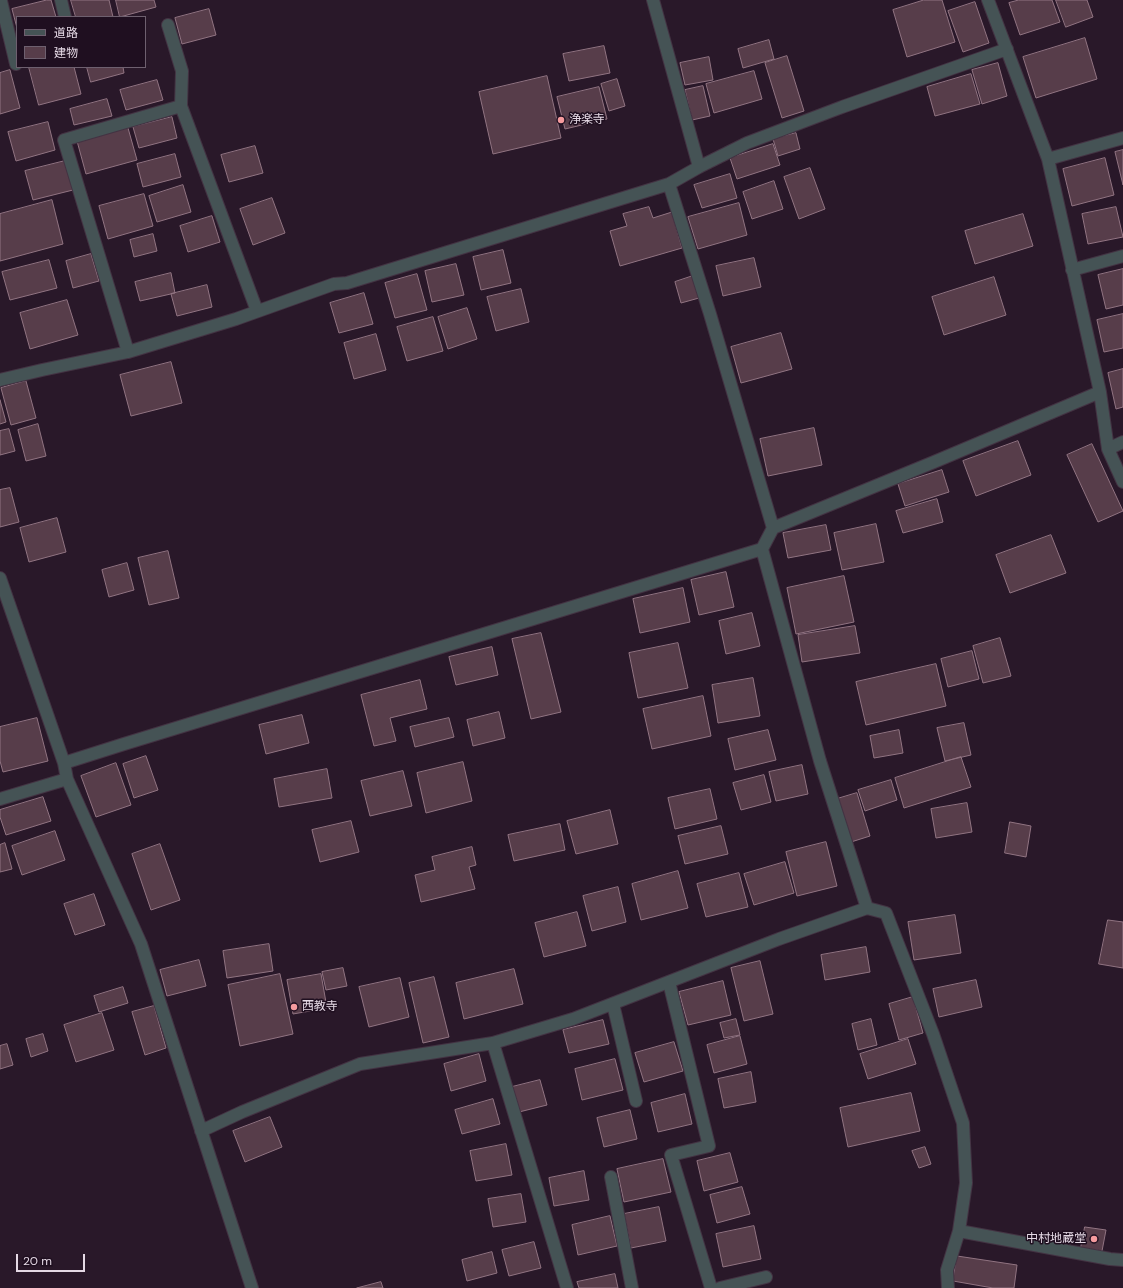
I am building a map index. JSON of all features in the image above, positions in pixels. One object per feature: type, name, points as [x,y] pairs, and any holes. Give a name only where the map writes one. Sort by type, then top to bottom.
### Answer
[{"type":"street","points":[[61,0],[65,16]]},
{"type":"street","points":[[653,0],[699,167]]},
{"type":"street","points":[[988,0],[1048,159],[1100,392],[1108,449],[1123,482]]},
{"type":"street","points":[[2,1],[16,64]]},
{"type":"street","points":[[168,25],[182,71],[181,106],[257,311]]},
{"type":"street","points":[[0,380],[128,352],[257,311],[334,284],[347,283],[669,184],[747,143],[1007,49]]},
{"type":"street","points":[[128,352],[64,140],[181,106]]},
{"type":"street","points":[[1048,159],[1123,138]]},
{"type":"street","points":[[669,184],[710,314],[773,528]]},
{"type":"street","points":[[1072,270],[1123,256]]},
{"type":"street","points":[[867,908],[820,762],[762,550],[773,528],[1100,392]]},
{"type":"street","points":[[1108,449],[1123,442]]},
{"type":"street","points":[[64,763],[762,550]]},
{"type":"street","points":[[0,578],[64,763],[67,779],[141,944],[252,1288]]},
{"type":"street","points":[[0,798],[67,779]]},
{"type":"street","points":[[202,1131],[242,1112],[360,1064],[493,1043],[574,1019],[779,939],[867,908],[886,912],[933,1034],[963,1123],[966,1183],[959,1231],[947,1270],[948,1288]]},
{"type":"street","points":[[670,982],[709,1146],[671,1155],[711,1288]]},
{"type":"street","points":[[613,1004],[636,1101]]},
{"type":"street","points":[[493,1043],[567,1288]]},
{"type":"street","points":[[611,1177],[632,1288]]},
{"type":"street","points":[[959,1231],[1110,1259],[1123,1260]]},
{"type":"street","points":[[720,1288],[766,1277]]},
{"type":"building","points":[[51,0],[56,16],[16,16],[16,24],[12,9]]},
{"type":"building","points":[[71,0],[109,0],[113,16],[76,16]]},
{"type":"building","points":[[116,0],[154,0],[156,7],[120,16]]},
{"type":"building","points":[[924,0],[942,0],[955,42],[907,57],[893,10]]},
{"type":"building","points":[[1019,0],[1052,0],[1060,22],[1020,35],[1009,3]]},
{"type":"building","points":[[1056,0],[1087,0],[1093,17],[1066,27]]},
{"type":"building","points":[[975,2],[989,43],[963,52],[948,11]]},
{"type":"building","points":[[209,9],[216,35],[182,44],[175,18]]},
{"type":"building","points":[[1085,38],[1097,79],[1036,98],[1023,57]]},
{"type":"building","points":[[769,40],[774,59],[743,68],[738,49]]},
{"type":"building","points":[[604,46],[610,73],[569,81],[563,54]]},
{"type":"building","points":[[787,56],[804,111],[782,118],[765,63]]},
{"type":"building","points":[[709,57],[713,80],[685,85],[680,63]]},
{"type":"building","points":[[998,63],[1007,96],[982,104],[972,70]]},
{"type":"building","points":[[29,68],[74,68],[81,94],[39,105]]},
{"type":"building","points":[[87,68],[123,68],[124,73],[91,82]]},
{"type":"building","points":[[10,70],[20,108],[0,114],[0,73]]},
{"type":"building","points":[[754,71],[762,99],[714,113],[706,84]]},
{"type":"building","points":[[971,74],[980,104],[935,116],[927,87]]},
{"type":"building","points":[[547,76],[561,138],[493,154],[479,92]]},
{"type":"building","points":[[617,79],[625,106],[609,111],[601,84]]},
{"type":"building","points":[[157,80],[163,100],[126,110],[120,90]]},
{"type":"building","points":[[703,86],[710,116],[692,120],[685,90]]},
{"type":"building","points":[[599,87],[607,119],[565,129],[557,97]]},
{"type":"building","points":[[107,99],[112,116],[74,125],[70,109]]},
{"type":"building","points":[[172,117],[177,138],[139,148],[133,127]]},
{"type":"building","points":[[48,122],[55,150],[16,161],[8,132]]},
{"type":"building","points":[[128,128],[137,160],[86,174],[77,141]]},
{"type":"building","points":[[796,133],[800,149],[778,156],[773,139]]},
{"type":"building","points":[[773,144],[780,165],[737,179],[730,158]]},
{"type":"building","points":[[255,146],[263,173],[229,182],[221,155]]},
{"type":"building","points":[[1123,150],[1123,185],[1115,152]]},
{"type":"building","points":[[175,154],[181,177],[143,187],[137,164]]},
{"type":"building","points":[[1105,158],[1114,195],[1072,206],[1063,169]]},
{"type":"building","points":[[65,161],[73,190],[33,200],[25,171]]},
{"type":"building","points":[[810,168],[825,209],[799,219],[784,177]]},
{"type":"building","points":[[730,174],[737,198],[702,208],[694,185]]},
{"type":"building","points":[[774,181],[783,209],[752,219],[743,192]]},
{"type":"building","points":[[183,185],[191,212],[157,222],[149,196]]},
{"type":"building","points":[[144,194],[153,226],[108,239],[99,206]]},
{"type":"building","points":[[272,198],[285,233],[253,245],[240,209]]},
{"type":"building","points":[[52,200],[63,244],[0,261],[0,214]]},
{"type":"building","points":[[739,203],[747,235],[698,249],[688,217]]},
{"type":"building","points":[[649,207],[653,218],[672,212],[682,248],[620,266],[610,231],[627,226],[623,214]]},
{"type":"building","points":[[1116,207],[1123,237],[1088,244],[1082,214]]},
{"type":"building","points":[[1023,214],[1033,246],[975,264],[965,231]]},
{"type":"building","points":[[212,216],[220,242],[188,252],[180,226]]},
{"type":"building","points":[[153,234],[157,251],[134,257],[130,240]]},
{"type":"building","points":[[503,250],[511,283],[481,290],[473,257]]},
{"type":"building","points":[[91,254],[99,281],[73,288],[66,261]]},
{"type":"building","points":[[754,258],[761,287],[723,296],[716,266]]},
{"type":"building","points":[[49,260],[57,288],[10,300],[2,272]]},
{"type":"building","points":[[456,264],[464,295],[432,302],[425,271]]},
{"type":"building","points":[[1123,269],[1123,305],[1106,309],[1098,275]]},
{"type":"building","points":[[171,273],[175,293],[140,301],[135,282]]},
{"type":"building","points":[[417,274],[427,310],[395,318],[385,283]]},
{"type":"building","points":[[693,276],[699,298],[681,303],[675,282]]},
{"type":"building","points":[[994,277],[1006,315],[944,335],[932,297]]},
{"type":"building","points":[[207,285],[212,307],[177,316],[171,294]]},
{"type":"building","points":[[521,289],[529,322],[496,331],[487,297]]},
{"type":"building","points":[[364,293],[373,324],[339,333],[330,303]]},
{"type":"building","points":[[67,300],[78,335],[30,349],[20,313]]},
{"type":"building","points":[[467,308],[477,339],[448,349],[438,317]]},
{"type":"building","points":[[1123,314],[1123,348],[1104,352],[1097,320]]},
{"type":"building","points":[[433,317],[443,351],[407,361],[397,327]]},
{"type":"building","points":[[781,333],[792,369],[741,383],[731,347]]},
{"type":"building","points":[[376,334],[386,370],[354,379],[344,343]]},
{"type":"building","points":[[171,362],[182,403],[131,416],[120,375]]},
{"type":"building","points":[[1123,369],[1123,407],[1116,409],[1108,373]]},
{"type":"building","points":[[26,381],[36,418],[11,425],[1,388]]},
{"type":"building","points":[[0,400],[6,422],[0,424]]},
{"type":"building","points":[[38,424],[46,456],[26,461],[18,430]]},
{"type":"building","points":[[814,428],[822,465],[768,476],[760,439]]},
{"type":"building","points":[[9,429],[15,451],[0,455],[0,431]]},
{"type":"building","points":[[1018,441],[1031,475],[976,496],[963,461]]},
{"type":"building","points":[[1092,444],[1123,511],[1098,522],[1067,455]]},
{"type":"building","points":[[942,470],[949,492],[905,506],[898,484]]},
{"type":"building","points":[[10,488],[19,522],[0,527],[0,490]]},
{"type":"building","points":[[937,499],[943,522],[903,533],[896,511]]},
{"type":"building","points":[[57,518],[66,552],[29,562],[20,528]]},
{"type":"building","points":[[876,524],[884,562],[842,570],[834,533]]},
{"type":"building","points":[[826,525],[831,550],[788,558],[783,533]]},
{"type":"building","points":[[1051,535],[1066,573],[1010,593],[996,555]]},
{"type":"building","points":[[168,551],[179,598],[149,605],[138,558]]},
{"type":"building","points":[[127,563],[134,590],[109,597],[102,570]]},
{"type":"building","points":[[726,572],[734,607],[699,615],[691,580]]},
{"type":"building","points":[[844,576],[854,622],[796,634],[787,588]]},
{"type":"building","points":[[683,588],[690,622],[640,633],[633,599]]},
{"type":"building","points":[[752,613],[760,646],[726,654],[719,621]]},
{"type":"building","points":[[855,626],[860,653],[802,662],[798,635]]},
{"type":"building","points":[[541,633],[561,712],[531,719],[512,639]]},
{"type":"building","points":[[1000,638],[1011,676],[983,683],[973,646]]},
{"type":"building","points":[[678,643],[688,688],[638,698],[629,653]]},
{"type":"building","points":[[492,647],[498,675],[456,685],[449,657]]},
{"type":"building","points":[[972,651],[979,679],[948,687],[941,659]]},
{"type":"building","points":[[936,664],[946,706],[866,725],[856,682]]},
{"type":"building","points":[[753,678],[760,716],[718,723],[712,685]]},
{"type":"building","points":[[420,680],[427,709],[390,718],[396,741],[374,746],[361,695]]},
{"type":"building","points":[[703,696],[711,736],[652,749],[643,709]]},
{"type":"building","points":[[499,712],[505,738],[473,746],[467,720]]},
{"type":"building","points":[[302,715],[309,743],[266,754],[259,725]]},
{"type":"building","points":[[37,718],[48,761],[3,772],[0,761],[0,727]]},
{"type":"building","points":[[449,718],[454,737],[415,747],[410,727]]},
{"type":"building","points":[[964,723],[971,755],[945,761],[937,728]]},
{"type":"building","points":[[768,730],[776,760],[735,770],[728,739]]},
{"type":"building","points":[[899,730],[903,753],[874,758],[870,736]]},
{"type":"building","points":[[146,756],[158,790],[134,798],[123,764]]},
{"type":"building","points":[[961,757],[971,787],[904,808],[895,778]]},
{"type":"building","points":[[463,762],[472,801],[426,813],[417,773]]},
{"type":"building","points":[[116,763],[131,805],[96,817],[81,776]]},
{"type":"building","points":[[802,765],[808,794],[776,801],[769,772]]},
{"type":"building","points":[[327,769],[332,798],[279,807],[274,779]]},
{"type":"building","points":[[403,771],[412,806],[370,816],[361,781]]},
{"type":"building","points":[[764,775],[771,802],[741,810],[733,783]]},
{"type":"building","points":[[891,780],[897,800],[865,811],[858,790]]},
{"type":"building","points":[[710,789],[717,819],[675,829],[668,798]]},
{"type":"building","points":[[857,793],[870,836],[851,842],[837,799]]},
{"type":"building","points":[[43,797],[51,821],[6,835],[0,817],[0,810]]},
{"type":"building","points":[[967,803],[972,832],[936,838],[931,809]]},
{"type":"building","points":[[610,810],[618,844],[576,854],[567,821]]},
{"type":"building","points":[[351,821],[359,852],[320,862],[312,830]]},
{"type":"building","points":[[1010,822],[1031,826],[1026,857],[1005,853]]},
{"type":"building","points":[[560,824],[565,850],[514,861],[508,835]]},
{"type":"building","points":[[721,826],[728,854],[685,864],[678,836]]},
{"type":"building","points":[[55,831],[65,860],[22,875],[12,846]]},
{"type":"building","points":[[826,842],[837,886],[797,896],[786,852]]},
{"type":"building","points":[[5,843],[12,869],[0,872],[0,845]]},
{"type":"building","points":[[160,844],[180,900],[151,910],[132,854]]},
{"type":"building","points":[[472,847],[476,865],[469,867],[475,889],[421,902],[415,875],[435,870],[432,857]]},
{"type":"building","points":[[785,862],[794,893],[754,905],[744,874]]},
{"type":"building","points":[[678,871],[688,908],[641,920],[632,884]]},
{"type":"building","points":[[739,873],[748,907],[706,917],[697,884]]},
{"type":"building","points":[[618,887],[626,922],[592,931],[583,896]]},
{"type":"building","points":[[94,894],[105,925],[75,935],[64,904]]},
{"type":"building","points":[[577,912],[586,946],[544,957],[535,923]]},
{"type":"building","points":[[955,915],[961,953],[914,960],[908,922]]},
{"type":"building","points":[[1108,920],[1123,922],[1123,968],[1099,964]]},
{"type":"building","points":[[269,944],[273,971],[227,978],[223,951]]},
{"type":"building","points":[[866,947],[870,972],[825,980],[821,955]]},
{"type":"building","points":[[199,960],[206,986],[167,996],[160,970]]},
{"type":"building","points":[[760,961],[773,1014],[744,1021],[731,968]]},
{"type":"building","points":[[343,968],[347,986],[326,990],[322,972]]},
{"type":"building","points":[[514,969],[523,1004],[464,1019],[456,983]]},
{"type":"building","points":[[280,974],[293,1034],[240,1046],[228,985]]},
{"type":"building","points":[[321,974],[327,1008],[293,1014],[287,980]]},
{"type":"building","points":[[434,977],[449,1037],[423,1043],[409,983]]},
{"type":"building","points":[[400,978],[409,1017],[369,1027],[359,987]]},
{"type":"building","points":[[976,980],[982,1007],[939,1017],[933,989]]},
{"type":"building","points":[[723,981],[731,1015],[688,1025],[679,992]]},
{"type":"building","points":[[123,987],[128,1003],[99,1012],[94,996]]},
{"type":"building","points":[[913,997],[923,1033],[899,1040],[889,1004]]},
{"type":"building","points":[[154,1006],[166,1048],[145,1055],[132,1012]]},
{"type":"building","points":[[102,1013],[114,1050],[76,1062],[64,1025]]},
{"type":"building","points":[[736,1019],[740,1035],[724,1038],[720,1023]]},
{"type":"building","points":[[871,1019],[877,1045],[858,1050],[852,1024]]},
{"type":"building","points":[[603,1020],[609,1044],[569,1053],[563,1030]]},
{"type":"building","points":[[43,1034],[48,1051],[31,1057],[26,1039]]},
{"type":"building","points":[[740,1036],[747,1064],[714,1073],[707,1045]]},
{"type":"building","points":[[908,1039],[916,1064],[868,1079],[860,1054]]},
{"type":"building","points":[[674,1042],[683,1071],[644,1082],[635,1053]]},
{"type":"building","points":[[7,1044],[13,1065],[0,1069],[0,1046]]},
{"type":"building","points":[[479,1054],[486,1081],[451,1091],[444,1064]]},
{"type":"building","points":[[615,1059],[623,1090],[582,1100],[575,1069]]},
{"type":"building","points":[[751,1072],[756,1102],[724,1108],[718,1079]]},
{"type":"building","points":[[540,1080],[547,1105],[519,1112],[512,1087]]},
{"type":"building","points":[[911,1093],[920,1131],[848,1147],[840,1108]]},
{"type":"building","points":[[685,1094],[692,1124],[658,1132],[651,1103]]},
{"type":"building","points":[[493,1099],[500,1124],[462,1134],[455,1110]]},
{"type":"building","points":[[630,1110],[637,1139],[604,1147],[597,1118]]},
{"type":"building","points":[[270,1117],[282,1147],[245,1162],[233,1131]]},
{"type":"building","points":[[506,1144],[512,1175],[476,1181],[470,1151]]},
{"type":"building","points":[[925,1147],[931,1164],[919,1168],[912,1151]]},
{"type":"building","points":[[730,1153],[738,1182],[704,1191],[697,1161]]},
{"type":"building","points":[[663,1159],[671,1192],[624,1202],[617,1169]]},
{"type":"building","points":[[584,1171],[589,1200],[554,1206],[549,1178]]},
{"type":"building","points":[[742,1187],[750,1214],[717,1223],[710,1195]]},
{"type":"building","points":[[521,1194],[526,1222],[493,1227],[488,1199]]},
{"type":"building","points":[[659,1207],[666,1241],[631,1248],[624,1214]]},
{"type":"building","points":[[610,1216],[617,1246],[578,1255],[572,1225]]},
{"type":"building","points":[[754,1226],[761,1259],[723,1267],[716,1234]]},
{"type":"building","name":"中村地蔵堂","points":[[1085,1227],[1106,1230],[1102,1251],[1081,1248]]},
{"type":"building","points":[[534,1242],[541,1268],[509,1276],[502,1250]]},
{"type":"building","points":[[492,1252],[497,1273],[467,1281],[462,1260]]},
{"type":"building","points":[[957,1256],[1017,1265],[1014,1288],[993,1288],[953,1281]]},
{"type":"building","points":[[615,1274],[618,1288],[579,1288],[577,1282]]},
{"type":"building","points":[[381,1282],[383,1288],[357,1288]]},
{"type":"place","name":"浄楽寺","points":[[561,120]]},
{"type":"place","name":"西教寺","points":[[294,1007]]},
{"type":"place","name":"中村地蔵堂","points":[[1094,1239]]}]
